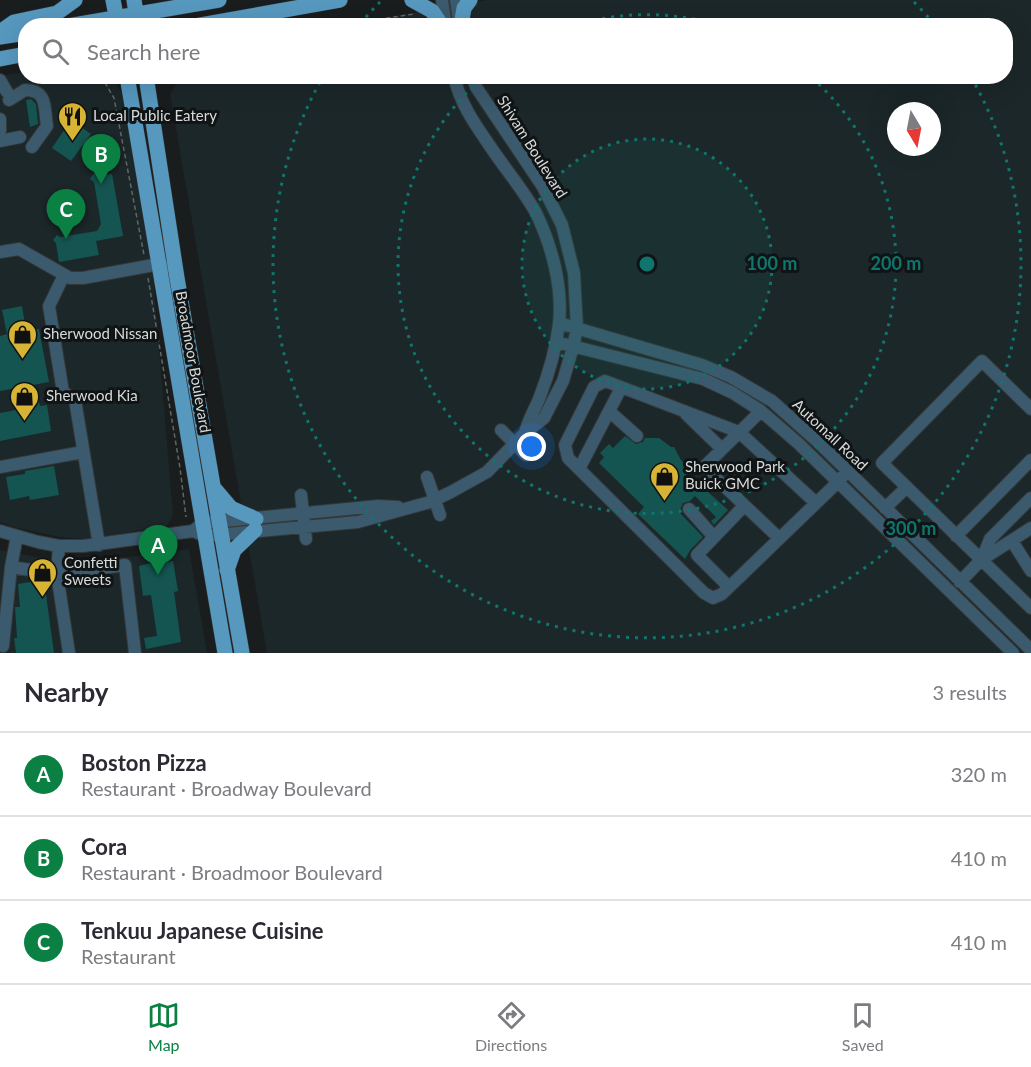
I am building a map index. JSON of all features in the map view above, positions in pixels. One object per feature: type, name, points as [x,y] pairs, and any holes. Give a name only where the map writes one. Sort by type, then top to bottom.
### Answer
[{"type":"main road","points":[[33,18],[57,13],[75,0]]},
{"type":"main road","points":[[113,0],[118,18]]},
{"type":"main road","points":[[136,13],[216,0]]},
{"type":"main road","points":[[243,18],[340,0]]},
{"type":"main road","points":[[462,18],[464,8],[471,0]]},
{"type":"main road","points":[[415,7],[432,11],[438,18]]},
{"type":"main road","points":[[0,35],[18,21]]},
{"type":"main road","points":[[0,35],[18,34]]},
{"type":"main road","points":[[0,59],[18,56]]},
{"type":"main road","points":[[122,84],[131,104]]},
{"type":"main road","name":"Broadmoor Boulevard","points":[[128,84],[208,529],[225,653]]},
{"type":"main road","points":[[138,84],[149,138],[157,151]]},
{"type":"main road","name":"Broadmoor Boulevard","points":[[147,84],[212,486],[208,529],[227,570],[242,653]]},
{"type":"main road","points":[[151,111],[155,84]]},
{"type":"main road","points":[[212,486],[228,506],[256,524],[234,550],[227,570]]},
{"type":"street","points":[[442,0],[443,18]]},
{"type":"street","points":[[456,0],[459,18]]},
{"type":"street","points":[[0,80],[8,96],[25,90],[37,92],[42,96],[47,126],[32,147]]},
{"type":"street","name":"Shivam Boulevard","points":[[456,84],[458,95],[476,125],[535,212],[554,264],[560,305],[556,342],[546,379],[528,420],[525,433]]},
{"type":"street","name":"Shivam Boulevard","points":[[0,531],[58,546],[99,545],[256,524],[305,527],[378,506],[409,507],[434,500],[487,472],[525,433],[544,418],[563,381],[577,328],[574,273],[562,225],[537,179],[475,84]]},
{"type":"street","points":[[0,119],[0,131]]},
{"type":"street","points":[[0,141],[20,137]]},
{"type":"street","points":[[519,189],[537,179]]},
{"type":"street","points":[[0,252],[19,249],[70,278],[84,278],[159,264],[168,268],[177,278]]},
{"type":"street","points":[[64,275],[49,306],[63,392],[75,400],[99,545]]},
{"type":"street","name":"Automall Road","points":[[559,323],[702,365],[731,377],[771,401],[848,471],[1031,650]]},
{"type":"street","name":"Automall Road","points":[[556,342],[703,380],[733,393],[761,411],[799,444],[1013,653]]},
{"type":"street","points":[[1031,409],[982,361],[882,463],[1031,608]]},
{"type":"street","points":[[816,503],[739,432],[605,381],[594,387],[565,446],[568,458],[704,593],[713,598],[722,594],[838,482],[848,471]]},
{"type":"street","points":[[579,469],[621,388]]},
{"type":"street","points":[[682,410],[722,449]]},
{"type":"street","points":[[609,411],[637,436]]},
{"type":"street","points":[[761,411],[704,467],[779,538]]},
{"type":"street","points":[[501,430],[526,455]]},
{"type":"street","points":[[0,467],[83,452]]},
{"type":"street","points":[[956,536],[1031,460]]},
{"type":"street","points":[[427,477],[440,515]]},
{"type":"street","points":[[885,508],[907,487]]},
{"type":"street","points":[[301,495],[305,527]]},
{"type":"street","points":[[981,560],[990,539],[1031,498]]},
{"type":"street","points":[[729,587],[697,555],[744,506]]},
{"type":"street","points":[[689,509],[714,537]]},
{"type":"street","points":[[960,582],[981,560],[1031,528]]},
{"type":"street","points":[[3,646],[11,567],[17,536]]},
{"type":"street","points":[[1012,541],[1031,571]]},
{"type":"street","points":[[58,546],[57,574],[69,653]]},
{"type":"street","points":[[11,567],[57,574],[125,565],[135,653]]},
{"type":"path","points":[[368,18],[415,7]]},
{"type":"path","points":[[105,84],[114,98],[144,253]]},
{"type":"path","points":[[149,282],[186,517]]},
{"type":"shaded area","points":[[487,0],[1031,0],[1031,653],[267,653],[170,94],[177,84],[1013,84],[1013,18],[384,18]]},
{"type":"shaded area","points":[[18,73],[18,84],[115,84],[123,94],[152,265],[173,515],[167,526],[85,539],[60,537],[0,522],[0,76]]},
{"type":"shaded area","points":[[189,549],[207,653],[0,653],[0,550],[53,560],[128,557]]},
{"type":"building","points":[[31,99],[36,104],[38,124],[30,127],[26,100]]},
{"type":"building","name":"Local Public Eatery","points":[[71,120],[91,134],[71,161],[52,148]]},
{"type":"building","points":[[94,173],[98,176],[112,174],[123,236],[96,241],[99,255],[59,262],[56,243],[53,240],[57,235],[60,237],[97,231],[101,224],[94,182],[90,179]]},
{"type":"building","name":"Sherwood Nissan","points":[[22,306],[26,331],[39,329],[49,382],[0,391],[0,336],[7,334],[2,310]]},
{"type":"building","name":"Sherwood Kia","points":[[38,398],[40,406],[47,405],[51,431],[0,441],[0,413],[16,410],[15,403]]},
{"type":"building","name":"Sherwood Park Buick GMC","points":[[625,436],[636,444],[643,442],[645,438],[659,438],[674,447],[681,460],[690,469],[690,476],[728,510],[714,525],[711,521],[716,517],[695,496],[683,503],[679,512],[703,537],[685,559],[638,514],[644,507],[599,463],[604,457],[600,453],[609,444],[613,448]]},
{"type":"building","points":[[54,466],[59,495],[30,500],[29,496],[10,500],[6,477]]},
{"type":"building","points":[[162,560],[162,563],[173,561],[178,591],[174,592],[181,642],[146,649],[144,638],[157,636],[151,595],[143,596],[139,566]]},
{"type":"building","points":[[44,580],[54,653],[16,653],[15,607],[20,607],[18,584]]},
{"type":"place","name":"Local Public Eatery","points":[[72,142]]},
{"type":"place","name":"Cora","points":[[101,184]]},
{"type":"place","name":"Tenkuu Japanese Cuisine","points":[[66,239]]},
{"type":"place","name":"Sherwood Nissan","points":[[22,360]]},
{"type":"place","name":"Sherwood Kia","points":[[25,422]]},
{"type":"place","name":"Sherwood Park Buick GMC","points":[[664,502]]},
{"type":"place","name":"Boston Pizza","points":[[158,575]]},
{"type":"place","name":"Confetti Sweets","points":[[43,598]]}]
